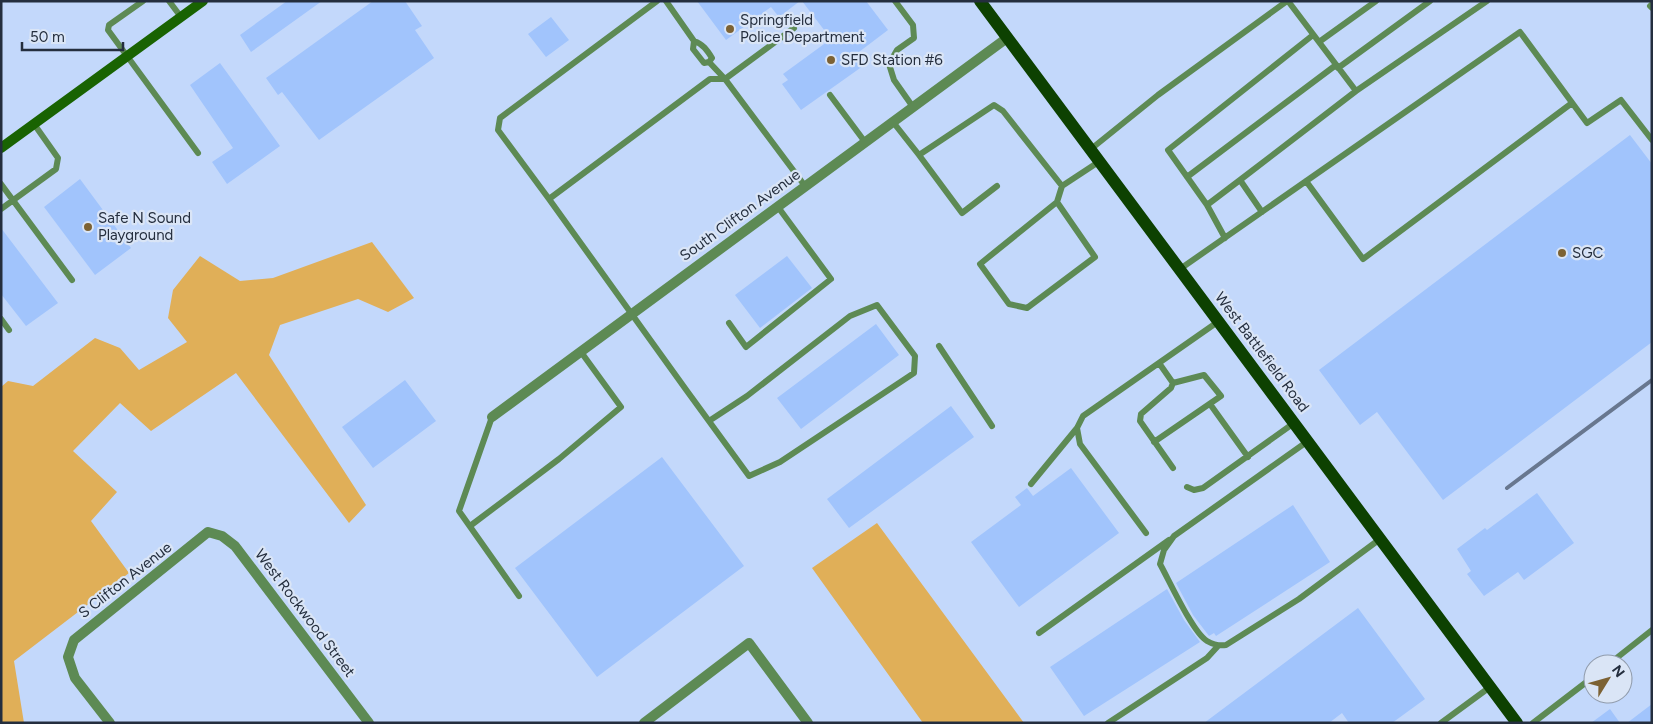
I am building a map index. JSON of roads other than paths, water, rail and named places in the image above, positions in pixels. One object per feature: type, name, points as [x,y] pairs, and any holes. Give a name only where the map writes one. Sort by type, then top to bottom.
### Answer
[{"type":"main road","name":"West Battlefield Road","points":[[980,1],[1517,723]]},
{"type":"main road","points":[[1,148],[201,2]]},
{"type":"street","name":"South Clifton Avenue","points":[[492,417],[1007,38]]},
{"type":"street","name":"S Clifton Avenue","points":[[110,723],[75,678],[68,657],[74,640],[208,532]]},
{"type":"street","name":"West Rockwood Street","points":[[208,532],[222,536],[235,546],[369,723]]},
{"type":"street","points":[[644,723],[749,643],[808,723]]},
{"type":"lane","points":[[143,1],[109,25],[108,30],[112,39],[198,153]]},
{"type":"lane","points":[[169,1],[181,17]]},
{"type":"lane","points":[[657,1],[500,118],[498,130],[709,421],[749,476],[780,462],[914,372],[915,356],[877,305],[850,316],[747,396],[709,421]]},
{"type":"lane","points":[[666,1],[694,41],[701,43],[712,58],[709,62],[725,79],[805,186]]},
{"type":"lane","points":[[895,1],[913,25],[914,38],[897,50],[889,64],[894,80],[914,107]]},
{"type":"lane","points":[[1091,149],[1158,95],[1287,1],[1356,92]]},
{"type":"lane","points":[[1319,42],[1376,1]]},
{"type":"lane","points":[[1187,177],[1337,66],[1430,1]]},
{"type":"lane","points":[[1208,205],[1356,92],[1487,1]]},
{"type":"lane","points":[[1652,4],[1650,6],[1652,8]]},
{"type":"lane","points":[[549,199],[710,79],[725,79],[794,28]]},
{"type":"lane","points":[[1180,269],[1520,32],[1587,123],[1621,100],[1652,140]]},
{"type":"lane","points":[[1225,238],[1208,205],[1168,150],[1314,35]]},
{"type":"lane","points":[[830,95],[865,142]]},
{"type":"lane","points":[[1306,181],[1363,259],[1572,103]]},
{"type":"lane","points":[[919,155],[994,105],[1003,111],[1062,186]]},
{"type":"lane","points":[[892,122],[962,213],[997,186]]},
{"type":"lane","points":[[1,209],[56,169],[58,158],[34,124]]},
{"type":"lane","points":[[1057,202],[1095,257],[1027,308],[1009,304],[980,264],[1057,202],[1062,186],[1100,161]]},
{"type":"lane","points":[[1240,180],[1262,212]]},
{"type":"lane","points":[[1,184],[72,280]]},
{"type":"lane","points":[[729,323],[746,347],[831,280],[778,207]]},
{"type":"lane","points":[[1,319],[9,330]]},
{"type":"lane","points":[[1031,484],[1077,428],[1084,416],[1219,321]]},
{"type":"lane","points":[[939,346],[992,426]]},
{"type":"lane","points":[[470,526],[559,459],[621,407],[581,352]]},
{"type":"lane","points":[[1159,363],[1173,383]]},
{"type":"lane","points":[[1154,442],[1221,396],[1204,375],[1173,383]]},
{"type":"lane","points":[[1173,383],[1172,388],[1141,414],[1140,421],[1173,468]]},
{"type":"lane","points":[[1210,404],[1246,459]]},
{"type":"lane","points":[[492,417],[466,486],[459,511],[518,596]]},
{"type":"lane","points":[[1187,487],[1194,490],[1203,488],[1294,423]]},
{"type":"lane","points":[[1077,428],[1080,444],[1146,534]]},
{"type":"lane","points":[[1039,633],[1308,441]]},
{"type":"lane","points":[[1174,536],[1164,550],[1160,564],[1196,628],[1206,640],[1218,646],[1226,645],[1300,599],[1380,539]]},
{"type":"lane","points":[[1622,654],[1652,630]]},
{"type":"lane","points":[[1108,723],[1207,658],[1218,646]]},
{"type":"lane","points":[[1533,723],[1583,685]]},
{"type":"lane","points":[[1441,723],[1490,687]]},
{"type":"railway","points":[[1507,488],[1652,380]]},
{"type":"place","name":"Springfield Police Department","points":[[730,29]]},
{"type":"place","name":"SFD Station #6","points":[[831,60]]},
{"type":"place","name":"Safe N Sound Playground","points":[[88,227]]},
{"type":"place","name":"SGC","points":[[1562,253]]}]
